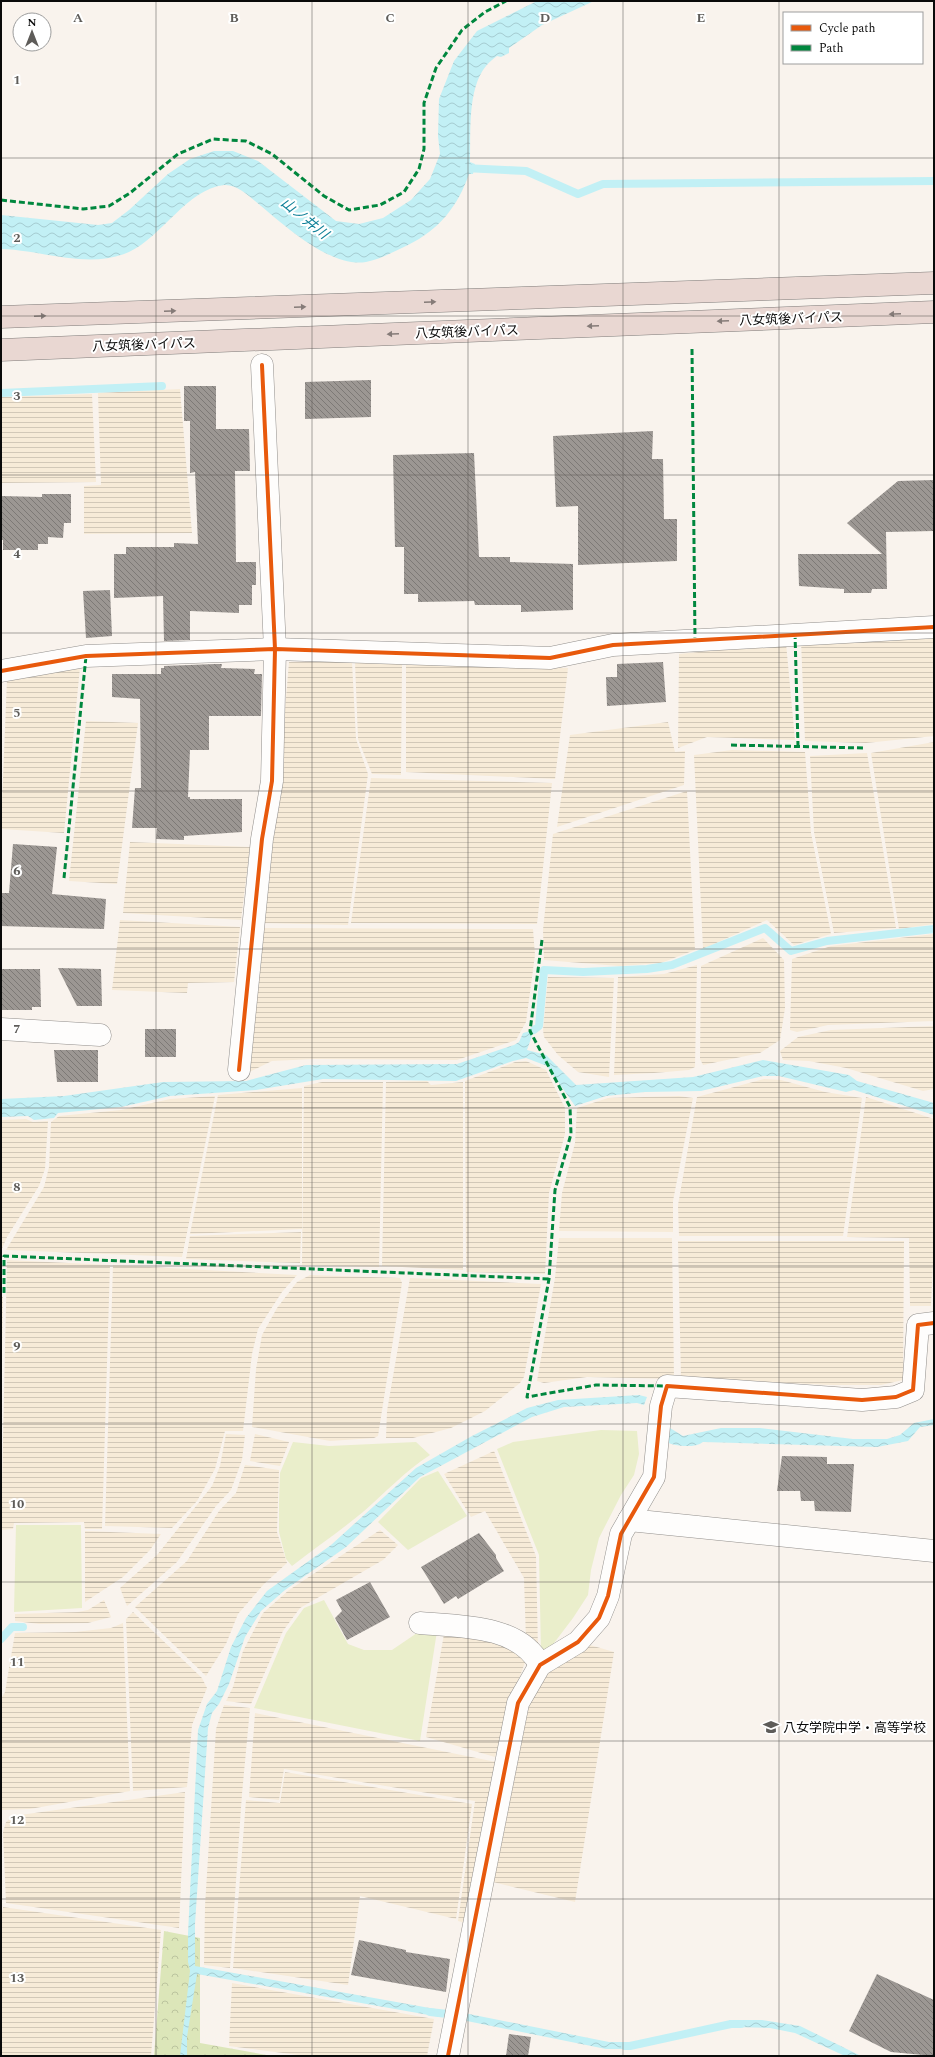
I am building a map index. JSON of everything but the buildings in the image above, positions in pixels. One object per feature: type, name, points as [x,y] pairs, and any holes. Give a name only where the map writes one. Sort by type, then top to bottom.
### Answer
[{"type":"highway","points":[[1,317],[934,283]]},
{"type":"highway","name":"八女筑後バイパス","points":[[1,350],[934,312]]},
{"type":"street","points":[[239,1070],[262,839],[272,781],[275,649],[262,365]]},
{"type":"street","points":[[1,671],[86,656],[275,649],[550,658],[613,645],[934,627]]},
{"type":"street","points":[[1,1029],[100,1034]]},
{"type":"street","points":[[448,2056],[518,1703],[540,1665],[578,1642],[599,1618],[608,1596],[621,1534],[654,1477],[661,1406],[667,1386],[862,1400],[896,1397],[913,1390],[918,1325],[934,1323]]},
{"type":"street","points":[[629,1520],[934,1551]]},
{"type":"street","points":[[420,1623],[478,1628],[511,1637],[536,1657],[540,1665]]},
{"type":"shaded area","points":[[180,389],[192,533],[84,534],[84,486],[101,485],[98,393]]},
{"type":"shaded area","points":[[92,394],[96,482],[1,483],[1,397]]},
{"type":"shaded area","points":[[934,635],[934,736],[866,743],[805,741],[801,640]]},
{"type":"shaded area","points":[[786,643],[795,740],[707,737],[678,748],[679,654]]},
{"type":"shaded area","points":[[289,662],[352,662],[356,739],[368,774],[348,925],[259,923],[267,840],[275,831]]},
{"type":"shaded area","points":[[355,662],[402,664],[401,775],[372,774],[358,739]]},
{"type":"shaded area","points":[[406,664],[568,668],[555,779],[406,772]]},
{"type":"shaded area","points":[[80,667],[64,833],[1,829],[7,679]]},
{"type":"shaded area","points":[[86,721],[138,723],[117,884],[69,881]]},
{"type":"shaded area","points":[[668,722],[675,752],[685,751],[684,785],[557,827],[570,735]]},
{"type":"shaded area","points":[[934,742],[934,924],[899,929],[871,753]]},
{"type":"shaded area","points":[[732,750],[805,752],[811,833],[831,934],[794,945],[767,920],[703,949],[694,755]]},
{"type":"shaded area","points":[[867,753],[896,928],[834,933],[814,832],[810,756]]},
{"type":"shaded area","points":[[371,778],[552,783],[537,924],[351,923]]},
{"type":"shaded area","points":[[687,791],[695,950],[661,963],[619,966],[544,960],[543,930],[553,834]]},
{"type":"shaded area","points":[[130,842],[250,847],[241,920],[123,913]]},
{"type":"shaded area","points":[[120,920],[240,927],[234,982],[188,983],[187,993],[112,990]]},
{"type":"shaded area","points":[[259,928],[533,929],[535,955],[526,1022],[516,1040],[457,1060],[314,1059],[272,1061],[245,1074]]},
{"type":"shaded area","points":[[934,934],[934,1021],[828,1025],[797,1032],[790,1030],[792,959],[831,946]]},
{"type":"shaded area","points":[[763,938],[784,960],[785,1008],[780,1040],[760,1053],[703,1065],[700,1059],[701,966]]},
{"type":"shaded area","points":[[697,965],[695,1067],[689,1070],[614,1075],[618,977],[664,974]]},
{"type":"shaded area","points":[[548,977],[614,978],[609,1077],[578,1072],[558,1055],[544,1037],[543,1030]]},
{"type":"shaded area","points":[[934,1026],[934,1089],[923,1091],[846,1068],[809,1061],[783,1060],[780,1051],[798,1037],[831,1030]]},
{"type":"shaded area","points":[[526,1061],[546,1070],[565,1108],[565,1134],[549,1193],[545,1274],[466,1272],[465,1081],[515,1062]]},
{"type":"shaded area","points":[[764,1079],[781,1080],[825,1092],[862,1098],[843,1236],[679,1236],[678,1205],[697,1097]]},
{"type":"shaded area","points":[[427,1081],[431,1085],[463,1082],[463,1270],[382,1266],[386,1082]]},
{"type":"shaded area","points":[[322,1082],[383,1082],[379,1267],[302,1265],[304,1086]]},
{"type":"shaded area","points":[[302,1088],[302,1229],[190,1234],[218,1095]]},
{"type":"shaded area","points":[[215,1096],[182,1257],[6,1250],[44,1187],[49,1167],[51,1122],[59,1116],[121,1110],[170,1099]]},
{"type":"shaded area","points":[[679,1096],[693,1098],[673,1201],[673,1232],[559,1231],[562,1193],[575,1143],[577,1108],[608,1098]]},
{"type":"shaded area","points":[[866,1097],[934,1119],[934,1243],[931,1306],[910,1306],[909,1238],[847,1237]]},
{"type":"shaded area","points":[[26,1119],[33,1122],[48,1121],[45,1169],[39,1186],[7,1237],[1,1251],[1,1120]]},
{"type":"shaded area","points":[[301,1232],[300,1263],[186,1259],[190,1236]]},
{"type":"shaded area","points":[[559,1238],[672,1238],[674,1379],[587,1377],[544,1383],[537,1381],[555,1278]]},
{"type":"shaded area","points":[[678,1241],[904,1241],[903,1380],[881,1385],[831,1385],[681,1378]]},
{"type":"shaded area","points":[[7,1260],[110,1265],[102,1529],[85,1529],[84,1522],[14,1523],[13,1529],[1,1530]]},
{"type":"shaded area","points":[[113,1265],[297,1275],[282,1292],[258,1329],[252,1354],[243,1431],[225,1431],[215,1469],[197,1501],[172,1528],[105,1526]]},
{"type":"shaded area","points":[[310,1275],[400,1278],[402,1283],[378,1436],[374,1438],[330,1441],[252,1427],[256,1369],[262,1335],[277,1308],[297,1282]]},
{"type":"shaded area","points":[[410,1278],[541,1284],[524,1377],[520,1383],[485,1411],[451,1428],[413,1438],[386,1438],[387,1411]]},
{"type":"shaded area","points":[[1,1297],[3,1297],[1,1403]]},
{"type":"shaded area","points":[[226,1434],[245,1435],[242,1460],[231,1490],[216,1506],[177,1562],[127,1606],[120,1588],[157,1555],[212,1486],[220,1466]]},
{"type":"shaded area","points":[[255,1434],[289,1442],[280,1466],[250,1461]]},
{"type":"shaded area","points":[[494,1451],[536,1556],[538,1651],[526,1641],[524,1578],[485,1511],[471,1517],[444,1474]]},
{"type":"shaded area","points":[[245,1465],[279,1470],[277,1532],[287,1563],[264,1584],[238,1614],[226,1644],[206,1676],[135,1607],[187,1561],[219,1511],[236,1493]]},
{"type":"shaded area","points":[[380,1530],[398,1545],[383,1560],[300,1608],[283,1631],[251,1704],[226,1701],[233,1687],[243,1651],[263,1613],[289,1590]]},
{"type":"shaded area","points":[[85,1531],[161,1534],[150,1550],[123,1577],[85,1602]]},
{"type":"shaded area","points":[[104,1600],[111,1617],[88,1623],[39,1624],[15,1621],[15,1614],[78,1612],[88,1610]]},
{"type":"shaded area","points":[[133,1612],[202,1678],[207,1688],[192,1725],[187,1787],[133,1791],[126,1619]]},
{"type":"shaded area","points":[[123,1623],[130,1791],[30,1809],[1,1810],[1,1699],[5,1692],[15,1633],[75,1632],[111,1628]]},
{"type":"shaded area","points":[[444,1634],[496,1638],[526,1660],[511,1700],[495,1757],[426,1737]]},
{"type":"shaded area","points":[[590,1645],[614,1652],[575,1902],[493,1882],[519,1740],[532,1696],[550,1668]]},
{"type":"shaded area","points":[[224,1705],[250,1708],[242,1794],[230,1968],[204,1965],[205,1906],[216,1729]]},
{"type":"shaded area","points":[[255,1713],[496,1762],[469,1924],[458,1921],[475,1801],[284,1769],[279,1800],[249,1797]]},
{"type":"shaded area","points":[[285,1772],[472,1804],[456,1919],[360,1896],[348,1985],[233,1968],[246,1800],[280,1803]]},
{"type":"shaded area","points":[[185,1792],[179,1928],[6,1903],[3,1832],[6,1822],[13,1816]]},
{"type":"shaded area","points":[[3,1907],[161,1930],[151,2056],[1,2056],[1,1922]]},
{"type":"shaded area","points":[[232,1983],[434,2019],[427,2056],[306,2056],[229,2046]]},
{"type":"green space","points":[[601,1430],[637,1431],[639,1454],[634,1475],[621,1495],[599,1538],[591,1570],[588,1595],[551,1647],[541,1652],[539,1555],[497,1449],[513,1442]]},
{"type":"green space","points":[[293,1442],[329,1446],[416,1442],[430,1455],[404,1475],[354,1519],[292,1566],[286,1559],[279,1532],[279,1502],[280,1473]]},
{"type":"green space","points":[[438,1471],[467,1516],[408,1550],[378,1522],[421,1478]]},
{"type":"green space","points":[[16,1525],[81,1525],[82,1608],[14,1612]]},
{"type":"green space","points":[[324,1600],[348,1644],[364,1650],[392,1650],[417,1633],[437,1631],[420,1741],[254,1708],[286,1633],[304,1608]]},
{"type":"green space","points":[[164,1931],[200,1938],[200,2043],[272,2056],[154,2056]]},
{"type":"water","name":"山ノ井川","points":[[537,1],[594,1],[542,25],[509,48],[509,53],[501,57],[497,56],[486,66],[476,87],[471,112],[470,162],[475,164],[473,174],[469,174],[453,207],[438,224],[419,239],[393,252],[366,262],[352,262],[337,258],[322,251],[292,232],[248,195],[241,190],[228,185],[211,188],[198,195],[141,245],[129,252],[113,257],[98,259],[65,258],[17,250],[1,249],[1,215],[98,225],[112,223],[129,210],[168,174],[190,159],[214,151],[233,151],[258,161],[336,221],[359,224],[383,218],[411,200],[430,179],[440,154],[438,136],[439,99],[454,61],[477,31]]},
{"type":"water","points":[[534,1030],[527,1050],[546,1055],[576,1085],[693,1077],[763,1060],[849,1075],[857,1081],[934,1103],[934,1115],[854,1090],[846,1092],[779,1076],[763,1076],[701,1091],[645,1092],[606,1096],[575,1106],[547,1066],[526,1058],[513,1061],[456,1081],[323,1079],[256,1090],[170,1096],[121,1107],[58,1113],[54,1118],[34,1120],[28,1116],[1,1117],[1,1099],[64,1096],[163,1082],[246,1081],[306,1065],[457,1064],[514,1045],[519,1042],[523,1033]]},
{"type":"water","points":[[639,1395],[647,1397],[644,1405],[637,1403],[564,1407],[532,1417],[420,1477],[346,1547],[285,1590],[261,1611],[245,1637],[229,1684],[219,1704],[212,1713],[208,1728],[195,1924],[195,1966],[441,2010],[440,2017],[197,1974],[187,2037],[187,2056],[180,2056],[190,1971],[188,1962],[188,1934],[198,1730],[207,1704],[217,1691],[231,1647],[246,1618],[267,1591],[331,1545],[416,1468],[472,1436],[527,1408],[558,1400]]},
{"type":"water","points":[[668,1409],[670,1428],[683,1436],[721,1428],[760,1428],[853,1439],[887,1439],[900,1435],[914,1423],[934,1419],[934,1425],[920,1427],[908,1441],[877,1447],[703,1442],[694,1446],[684,1446],[664,1441]]},
{"type":"water","points":[[464,2013],[609,2042],[634,2042],[635,2049],[606,2049],[462,2020]]},
{"type":"water","points":[[729,2020],[762,2020],[800,2026],[861,2056],[845,2056],[795,2033],[770,2028],[731,2027]]},
{"type":"waterway","points":[[464,168],[526,171],[578,194],[603,184],[934,181]]},
{"type":"waterway","points":[[1,393],[162,386]]},
{"type":"waterway","points":[[534,1030],[539,1026],[544,970],[583,972],[647,969],[672,965],[765,928],[791,951],[827,941],[934,929]]},
{"type":"waterway","points":[[1,1639],[12,1627],[23,1627]]},
{"type":"waterway","points":[[430,2012],[456,2015]]},
{"type":"waterway","points":[[625,2046],[731,2024],[741,2024]]},
{"type":"marked path","points":[[1,200],[83,209],[109,206],[130,193],[178,154],[213,139],[246,141],[272,154],[324,196],[349,210],[380,205],[404,192],[419,169],[424,149],[424,103],[436,68],[462,30],[485,12],[506,1]]},
{"type":"marked path","points":[[692,349],[695,640]]},
{"type":"marked path","points":[[795,633],[798,746]]},
{"type":"marked path","points":[[64,878],[86,656]]},
{"type":"marked path","points":[[731,745],[864,748]]},
{"type":"marked path","points":[[542,940],[530,1031],[570,1107],[571,1134],[555,1190],[549,1279],[527,1397],[596,1385],[667,1386]]},
{"type":"marked path","points":[[4,1293],[4,1256],[549,1279]]},
{"type":"cycle path","points":[[239,1070],[262,839],[272,781],[275,649],[262,365]]},
{"type":"cycle path","points":[[1,671],[86,656],[275,649],[550,658],[613,645],[934,627]]},
{"type":"cycle path","points":[[448,2056],[518,1703],[540,1665],[578,1642],[599,1618],[608,1596],[621,1534],[654,1477],[661,1406],[667,1386],[862,1400],[896,1397],[913,1390],[918,1325],[934,1323]]},
{"type":"place","name":"八女学院中学・高等学校","points":[[771,1727]]}]
